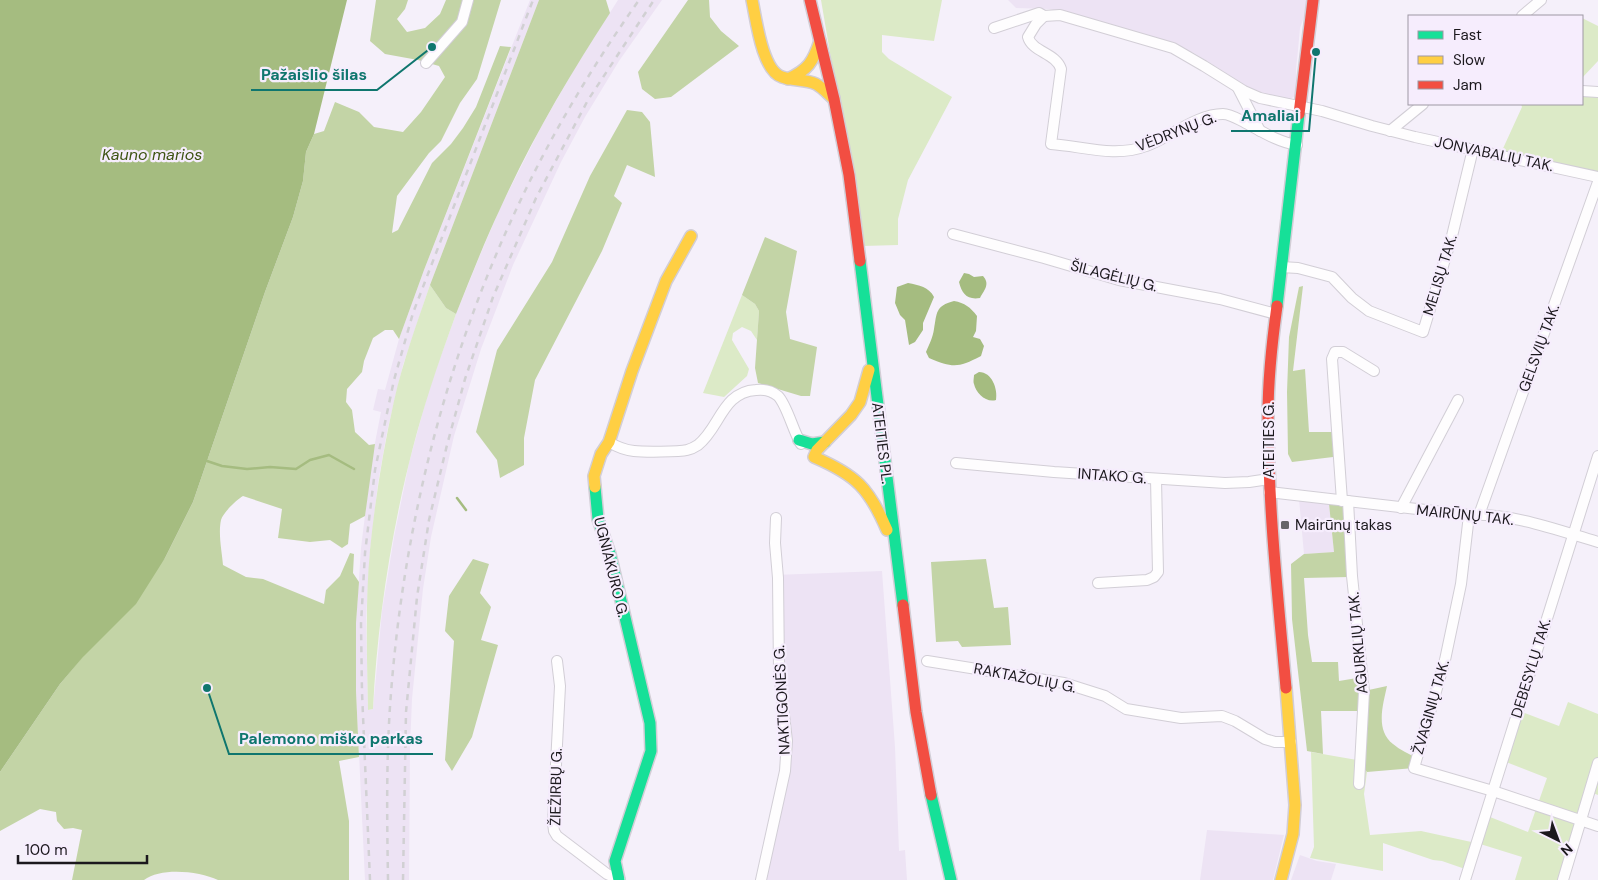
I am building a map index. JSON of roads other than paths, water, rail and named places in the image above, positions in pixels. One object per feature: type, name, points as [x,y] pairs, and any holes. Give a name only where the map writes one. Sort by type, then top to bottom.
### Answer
[{"type":"main road","points":[[752,0],[764,53],[770,67],[780,77],[814,83],[834,99]]},
{"type":"main road","name":"ATEITIES G.","points":[[1281,880],[1293,834],[1295,817],[1291,742],[1269,479],[1269,393],[1289,191],[1313,0]]},
{"type":"main road","name":"ATEITIES PL.","points":[[812,2],[849,175],[911,677],[934,809],[952,880]]},
{"type":"main road","points":[[788,79],[797,76],[810,67],[820,41]]},
{"type":"main road","name":"UGNIAKURO G.","points":[[620,880],[615,861],[651,751],[651,738],[650,723],[610,554],[598,519],[594,476],[600,454],[610,442],[632,371],[666,281],[691,236]]},
{"type":"main road","points":[[872,356],[860,402],[851,415],[817,450],[814,457],[846,472],[861,484],[873,498],[896,550]]},
{"type":"main road","points":[[799,440],[808,445],[825,442]]},
{"type":"street","points":[[426,63],[462,22],[468,0]]},
{"type":"street","points":[[1523,15],[1540,0]]},
{"type":"street","name":"JONVABALIŲ TAK.","points":[[994,28],[1038,14],[1044,16],[1060,15],[1173,48],[1260,98],[1322,111],[1390,131],[1598,177]]},
{"type":"street","name":"VĖDRYNŲ G.","points":[[1044,16],[1036,24],[1028,37],[1029,41],[1036,47],[1056,60],[1061,68],[1051,144],[1126,151],[1146,146],[1214,114],[1226,114],[1279,140],[1296,145]]},
{"type":"street","points":[[1238,87],[1260,131]]},
{"type":"street","points":[[1583,91],[1598,92]]},
{"type":"street","points":[[1390,131],[1422,105]]},
{"type":"street","name":"MELISŲ TAK.","points":[[1281,267],[1298,268],[1332,277],[1352,298],[1369,311],[1423,332],[1452,236],[1473,149]]},
{"type":"street","name":"GELSVIŲ TAK.","points":[[1474,515],[1598,182]]},
{"type":"street","name":"ŠILAGĖLIŲ G.","points":[[953,234],[1119,280],[1220,299],[1276,314]]},
{"type":"street","name":"AGURKLIŲ TAK.","points":[[1360,784],[1363,684],[1332,359],[1335,352],[1343,352],[1374,371]]},
{"type":"street","points":[[610,442],[619,448],[634,451],[687,450],[703,440],[728,404],[737,396],[748,391],[760,390],[770,392],[779,397],[804,449],[814,457]]},
{"type":"street","points":[[1402,508],[1458,400]]},
{"type":"street","name":"DEBESYLŲ TAK.","points":[[1465,880],[1598,456]]},
{"type":"street","name":"INTAKO G.","points":[[956,463],[1054,472],[1225,483],[1269,479]]},
{"type":"street","points":[[1098,583],[1147,580],[1158,572],[1156,479]]},
{"type":"street","name":"MAIRŪNŲ TAK.","points":[[1270,492],[1530,522],[1598,542]]},
{"type":"street","name":"ŽVAGINIŲ TAK.","points":[[1474,515],[1449,641],[1414,768],[1493,791],[1598,826]]},
{"type":"street","name":"NAKTIGONĖS G.","points":[[762,880],[785,771],[787,741],[779,671],[776,518]]},
{"type":"street","name":"ŽIEŽIRBŲ G.","points":[[557,661],[560,686],[554,831],[557,836],[607,874],[620,880]]},
{"type":"street","name":"RAKTAŽOLIŲ G.","points":[[927,661],[1064,683],[1105,696],[1126,709],[1181,718],[1222,716],[1235,721],[1265,739],[1275,742],[1291,742]]},
{"type":"street","points":[[1563,880],[1598,763]]},
{"type":"water","name":"Kauno marios","points":[[0,0],[347,0],[314,134],[306,152],[303,181],[293,217],[265,292],[193,502],[165,558],[136,604],[83,657],[60,684],[0,772]]},
{"type":"water","points":[[964,273],[974,277],[983,276],[985,279],[986,287],[980,298],[968,297],[962,290],[959,282]]},
{"type":"water","points":[[908,283],[926,289],[934,297],[923,323],[923,330],[915,342],[909,345],[905,320],[900,315],[895,303],[897,287]]},
{"type":"water","points":[[954,301],[967,306],[977,316],[976,331],[973,337],[980,339],[984,346],[981,356],[961,365],[944,364],[929,358],[926,352],[933,335],[938,311],[943,305]]},
{"type":"water","points":[[979,372],[991,378],[995,386],[996,400],[985,399],[977,391],[974,375]]},
{"type":"waterway","points":[[207,461],[222,466],[247,469],[270,467],[296,469],[310,460],[329,455],[354,469]]},
{"type":"waterway","points":[[457,498],[466,510]]},
{"type":"railway","points":[[370,880],[361,624],[365,553],[375,470],[394,380],[413,313],[533,0]]},
{"type":"railway","points":[[388,880],[388,740],[398,620],[424,476],[443,405],[465,335],[491,267],[521,200],[574,100],[639,0]]},
{"type":"railway","points":[[403,880],[406,712],[417,597],[429,520],[465,379],[493,297],[536,198],[588,100],[654,0]]},
{"type":"place","name":"Pažaislio šilas","points":[[432,47]]},
{"type":"place","name":"Amaliai","points":[[1316,52]]},
{"type":"place","name":"Mairūnų takas","points":[[1285,525]]},
{"type":"place","name":"Palemono miško parkas","points":[[207,688]]}]
